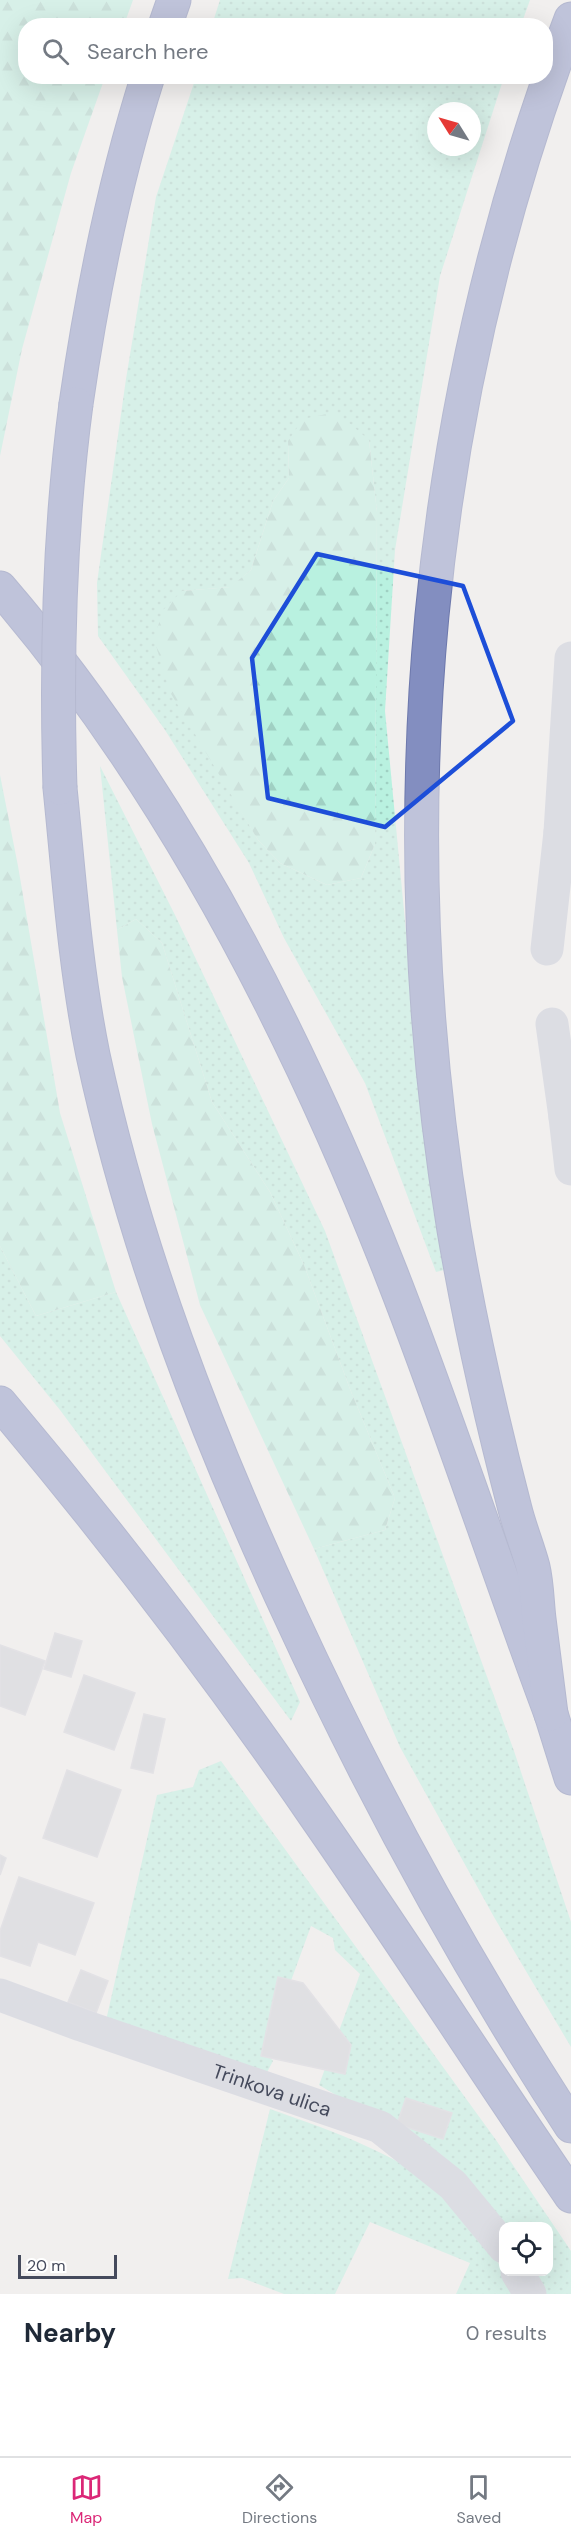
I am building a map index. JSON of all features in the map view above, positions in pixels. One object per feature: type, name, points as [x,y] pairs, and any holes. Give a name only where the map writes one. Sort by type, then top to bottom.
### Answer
[{"type":"highway","points":[[168,18],[174,0]]},
{"type":"highway","points":[[553,66],[571,19]]},
{"type":"highway","points":[[146,84],[114,196],[90,314],[76,404],[63,522],[58,610],[57,700],[60,788],[78,965],[92,1052],[112,1139],[136,1224],[194,1392],[263,1558],[377,1796],[469,1962],[571,2126]]},
{"type":"highway","points":[[546,84],[517,172],[493,259],[466,380],[441,522],[431,610],[420,787],[425,965],[431,1053],[441,1143],[471,1318],[513,1503],[533,1568],[551,1714]]},
{"type":"highway","points":[[0,588],[26,618],[101,719],[151,794],[198,871],[282,1028],[325,1117],[389,1270],[551,1714],[571,1778]]},
{"type":"highway","points":[[0,1403],[111,1538],[290,1779],[571,2196]]},
{"type":"street","points":[[547,949],[566,834],[571,658]]},
{"type":"street","points":[[552,1024],[568,1118],[571,1169]]},
{"type":"street","name":"Trinkova ulica","points":[[0,1995],[380,2127],[453,2186],[499,2241]]},
{"type":"street","points":[[520,2276],[530,2294]]},
{"type":"highlighted area","points":[[317,554],[463,586],[513,721],[385,827],[268,798],[252,658]]},
{"type":"green space","points":[[0,0],[133,0],[127,18],[18,18],[18,84],[103,84],[71,173],[22,349],[0,456]]},
{"type":"green space","points":[[220,0],[530,0],[524,18],[214,18]]},
{"type":"green space","points":[[194,84],[502,84],[481,149],[481,102],[427,102],[427,156],[479,156],[440,276],[395,550],[385,711],[421,1090],[444,1270],[436,1272],[365,1083],[284,938],[249,863],[165,730],[98,636],[97,583],[126,379],[156,197]],"holes":[[[369,440],[377,512],[375,844],[361,878],[327,885],[280,863],[258,840],[232,795],[182,591],[231,587],[251,570],[273,501],[289,478],[288,441]]]},
{"type":"green space","points":[[336,412],[369,440],[377,512],[375,844],[361,878],[327,885],[280,863],[258,840],[170,692],[154,639],[163,610],[182,591],[230,587],[251,570],[273,501],[289,478],[288,441],[303,419]]},
{"type":"green space","points":[[100,766],[175,915],[325,1231],[514,1751],[571,1922],[571,2047],[494,1917],[400,1747],[314,1549],[385,1530],[395,1498],[350,1389],[304,1265],[270,1192],[212,1102],[162,943],[136,919],[117,930]]},
{"type":"green space","points":[[0,775],[18,866],[60,1113],[116,1292],[36,1316],[0,1246]]},
{"type":"green space","points":[[136,919],[162,943],[212,1102],[270,1192],[304,1265],[350,1389],[395,1498],[385,1530],[314,1549],[200,1305],[152,1124],[122,977],[117,930]]},
{"type":"green space","points":[[0,1246],[36,1316],[116,1292],[300,1702],[291,1721],[60,1410],[0,1336]]},
{"type":"green space","points":[[221,1761],[496,2140],[551,2222],[499,2222],[341,2098],[319,2085],[360,1974],[335,1950],[333,1938],[311,1926],[265,2052],[273,2061],[265,2076],[105,2025],[157,1795],[193,1787],[199,1770]]},
{"type":"green space","points":[[270,2109],[368,2147],[415,2172],[436,2187],[472,2224],[499,2265],[499,2276],[506,2276],[517,2294],[456,2294],[470,2263],[370,2222],[335,2294],[284,2294],[242,2278],[228,2279]]},
{"type":"green space","points":[[553,2224],[571,2251],[571,2294],[544,2294],[533,2276],[553,2276]]},
{"type":"building","points":[[55,1633],[82,1641],[71,1677],[44,1669]]},
{"type":"building","points":[[0,1645],[45,1661],[25,1715],[0,1706]]},
{"type":"building","points":[[84,1675],[135,1693],[114,1750],[64,1732]]},
{"type":"building","points":[[144,1714],[165,1719],[153,1773],[131,1768]]},
{"type":"building","points":[[67,1770],[121,1790],[97,1857],[43,1838]]},
{"type":"building","points":[[0,1855],[6,1858],[0,1875]]},
{"type":"building","points":[[19,1877],[94,1903],[75,1955],[38,1942],[30,1966],[0,1956],[0,1931]]},
{"type":"building","points":[[81,1970],[108,1981],[96,2013],[68,2002]]},
{"type":"building","points":[[278,1977],[303,1983],[351,2045],[345,2074],[261,2056]]},
{"type":"building","points":[[406,2098],[452,2113],[443,2139],[397,2124]]}]
